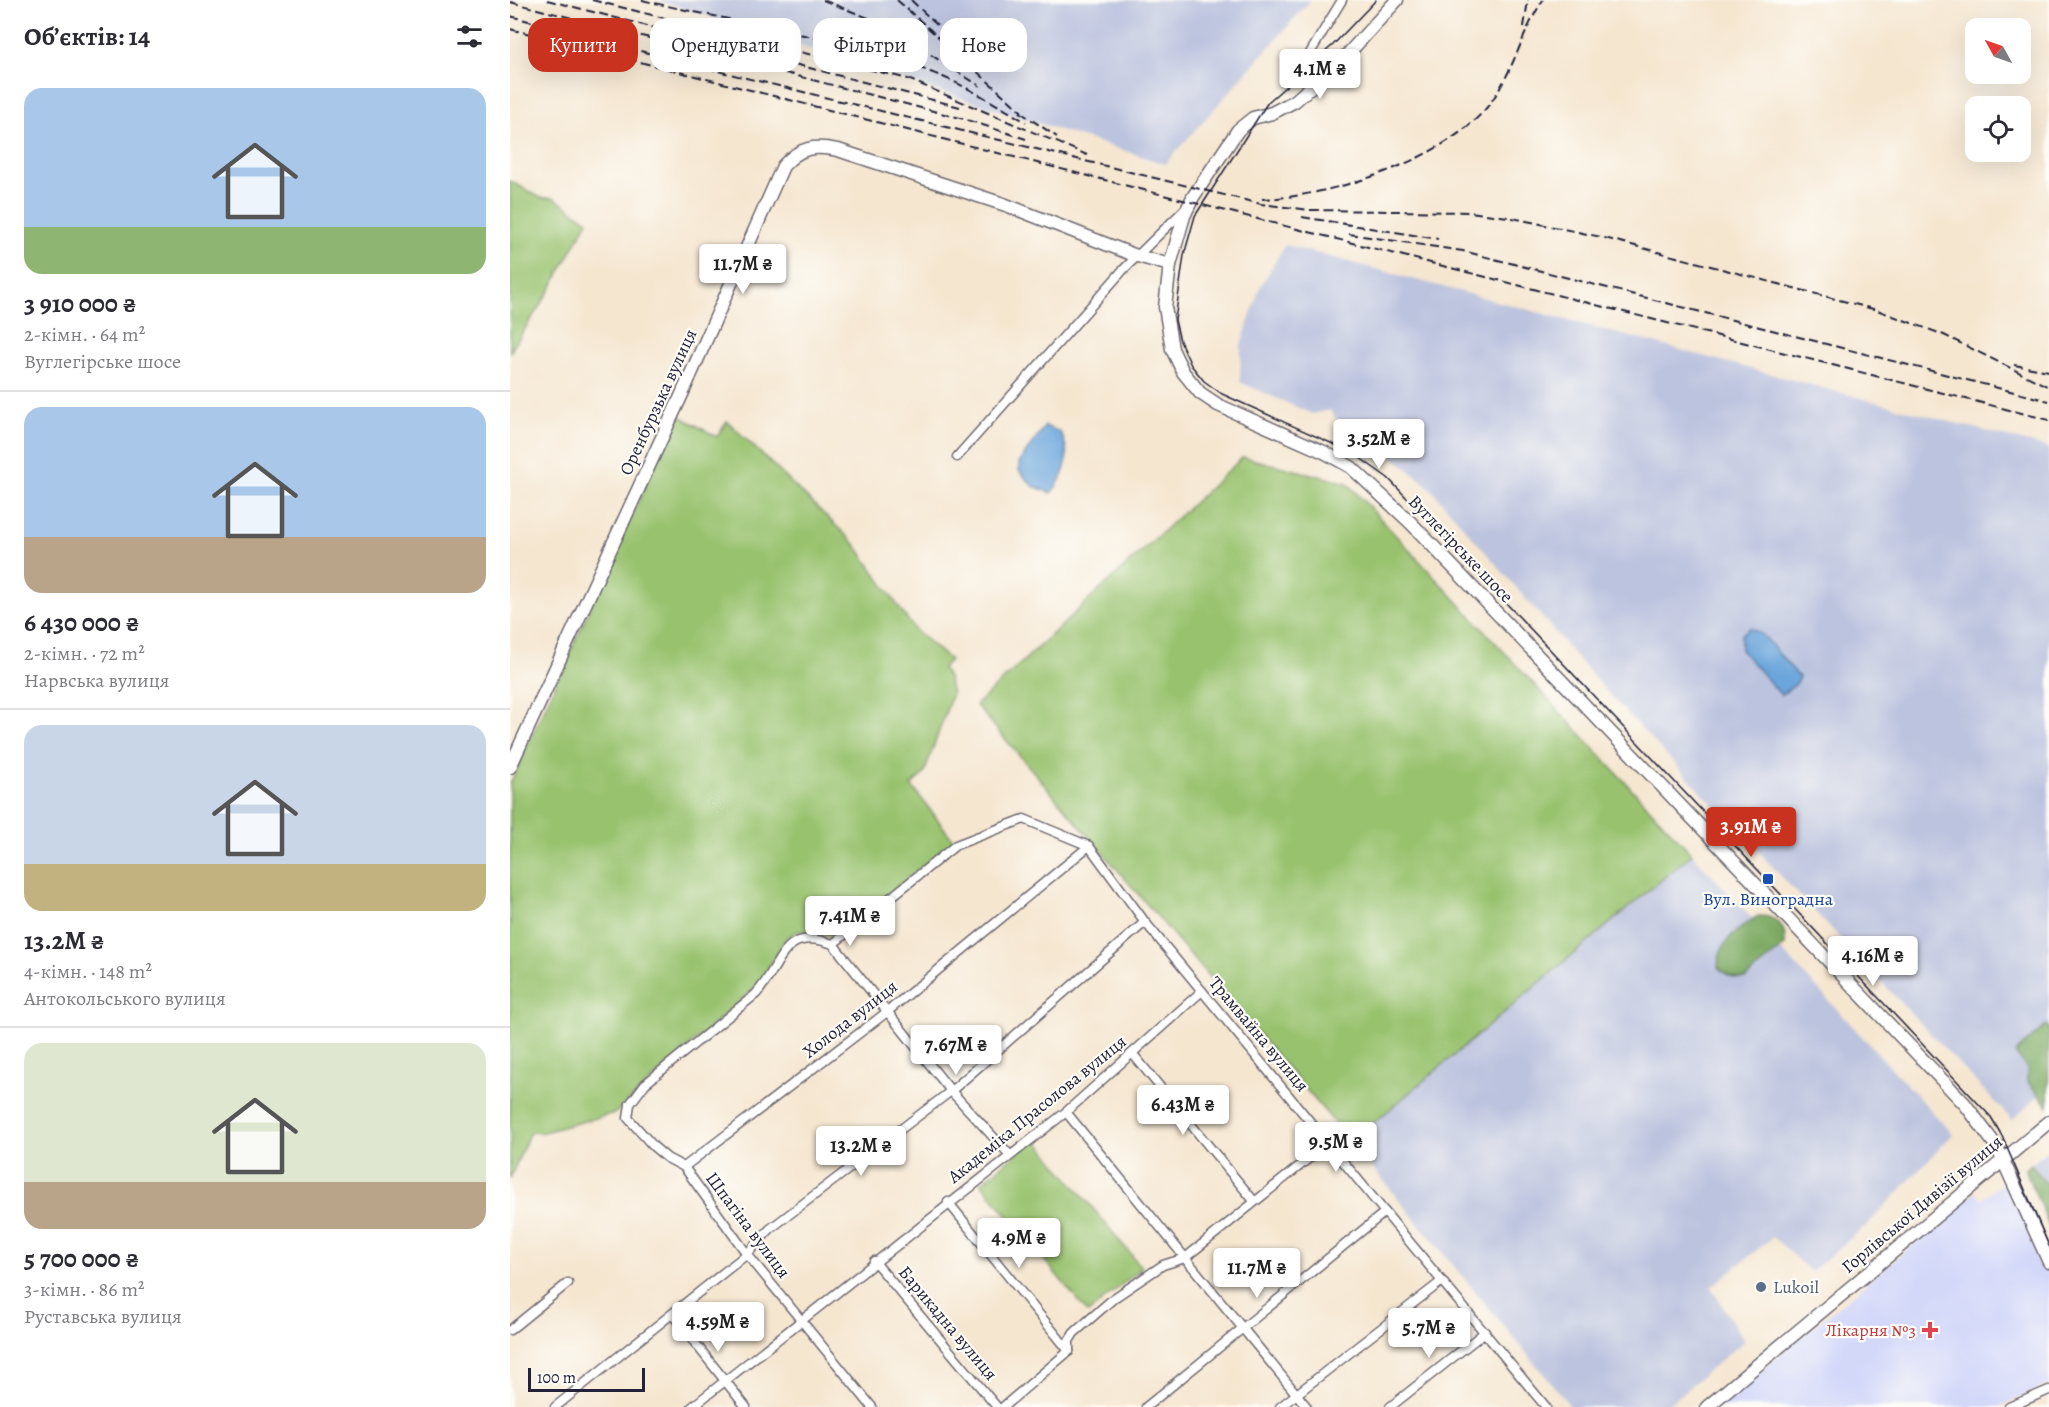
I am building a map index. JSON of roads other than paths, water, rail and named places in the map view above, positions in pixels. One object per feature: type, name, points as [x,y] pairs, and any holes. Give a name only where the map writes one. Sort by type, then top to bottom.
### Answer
[{"type":"street","points":[[1301,68],[1342,0]]},
{"type":"street","name":"Вуглегірське шосе","points":[[1397,0],[1340,61],[1295,101],[1243,124],[1187,208],[1170,265],[1165,307],[1168,337],[1176,360],[1200,393],[1218,405],[1324,452],[1363,476],[1577,695],[1952,1090],[1989,1134],[2049,1262]]},
{"type":"street","name":"Оренбурзька вулиця","points":[[510,767],[683,392],[783,166],[790,157],[802,148],[812,146],[838,150],[1006,205],[1136,255],[1170,265]]},
{"type":"street","points":[[957,457],[1136,255],[1187,208]]},
{"type":"street","points":[[1009,1154],[951,1091],[833,944],[956,845],[1024,819],[1089,846]]},
{"type":"street","name":"Трамвайна вулиця","points":[[1089,846],[1145,922],[1546,1407]]},
{"type":"street","name":"Холода вулиця","points":[[684,1167],[887,1012],[1089,846]]},
{"type":"street","points":[[555,1407],[747,1254],[770,1229],[951,1091],[1145,922]]},
{"type":"street","name":"Шпагіна вулиця","points":[[833,944],[808,937],[790,944],[770,978],[756,994],[635,1095],[630,1104],[628,1118],[654,1148],[684,1167],[747,1254],[872,1407]]},
{"type":"street","name":"Академіка Прасолова вулиця","points":[[692,1407],[948,1202],[1065,1112],[1202,991]]},
{"type":"street","points":[[1132,1053],[1254,1202]]},
{"type":"street","points":[[1065,1112],[1307,1407]]},
{"type":"street","name":"Горлівської Дивізії вулиця","points":[[1707,1407],[2049,1122]]},
{"type":"street","points":[[1070,1352],[1070,1341],[1074,1333],[1114,1298],[1163,1265],[1185,1258],[1328,1143]]},
{"type":"street","points":[[948,1202],[1070,1352]]},
{"type":"street","points":[[1146,1407],[1385,1212]]},
{"type":"street","name":"Барикадна вулиця","points":[[874,1261],[997,1407]]},
{"type":"street","points":[[1280,1407],[1442,1281]]},
{"type":"street","points":[[510,1330],[568,1283]]},
{"type":"street","points":[[672,1314],[746,1407]]},
{"type":"street","points":[[1390,1407],[1485,1332]]},
{"type":"street","points":[[1003,1407],[1070,1352]]},
{"type":"street","points":[[2008,1407],[2049,1390]]},
{"type":"water","points":[[1045,426],[1060,432],[1067,455],[1061,479],[1051,493],[1033,486],[1019,471],[1019,462]]},
{"type":"water","points":[[1750,628],[1763,635],[1799,677],[1796,684],[1781,695],[1741,650],[1741,635]]},
{"type":"tram line","points":[[1376,0],[1333,45],[1268,102],[1195,216],[1184,255],[1175,320],[1180,341],[1191,365],[1204,381],[1222,394],[1353,453],[1388,478],[1991,1117],[2002,1136],[2049,1246]]},
{"type":"railway","points":[[547,0],[960,107]]},
{"type":"railway","points":[[592,0],[908,79],[1087,155]]},
{"type":"railway","points":[[642,0],[792,32],[902,62],[961,85],[1026,122]]},
{"type":"railway","points":[[823,0],[881,23],[980,86]]},
{"type":"railway","points":[[897,0],[1022,112]]},
{"type":"railway","points":[[911,0],[937,25]]},
{"type":"railway","points":[[1524,27],[1528,0]]},
{"type":"railway","points":[[1262,199],[1290,197],[1354,182],[1387,171],[1448,141],[1472,122],[1491,102],[1506,77],[1543,0]]},
{"type":"railway","points":[[510,2],[964,119],[1026,139]]},
{"type":"railway","points":[[510,16],[689,64],[1261,204],[1310,210],[1470,212],[1508,217],[1601,237],[1877,310],[1944,335],[2049,387]]},
{"type":"railway","points":[[510,29],[2049,420]]},
{"type":"railway","points":[[1020,112],[1057,137]]},
{"type":"railway","points":[[1302,217],[1438,239]]},
{"type":"railway","points":[[1349,234],[1463,251],[2049,401]]},
{"type":"railway","points":[[2014,365],[2049,371]]},
{"type":"place","name":"Вул. Виноградна","points":[[1768,879]]},
{"type":"place","name":"Lukoil","points":[[1761,1287]]},
{"type":"place","name":"Лікарня №3","points":[[1930,1330]]}]
